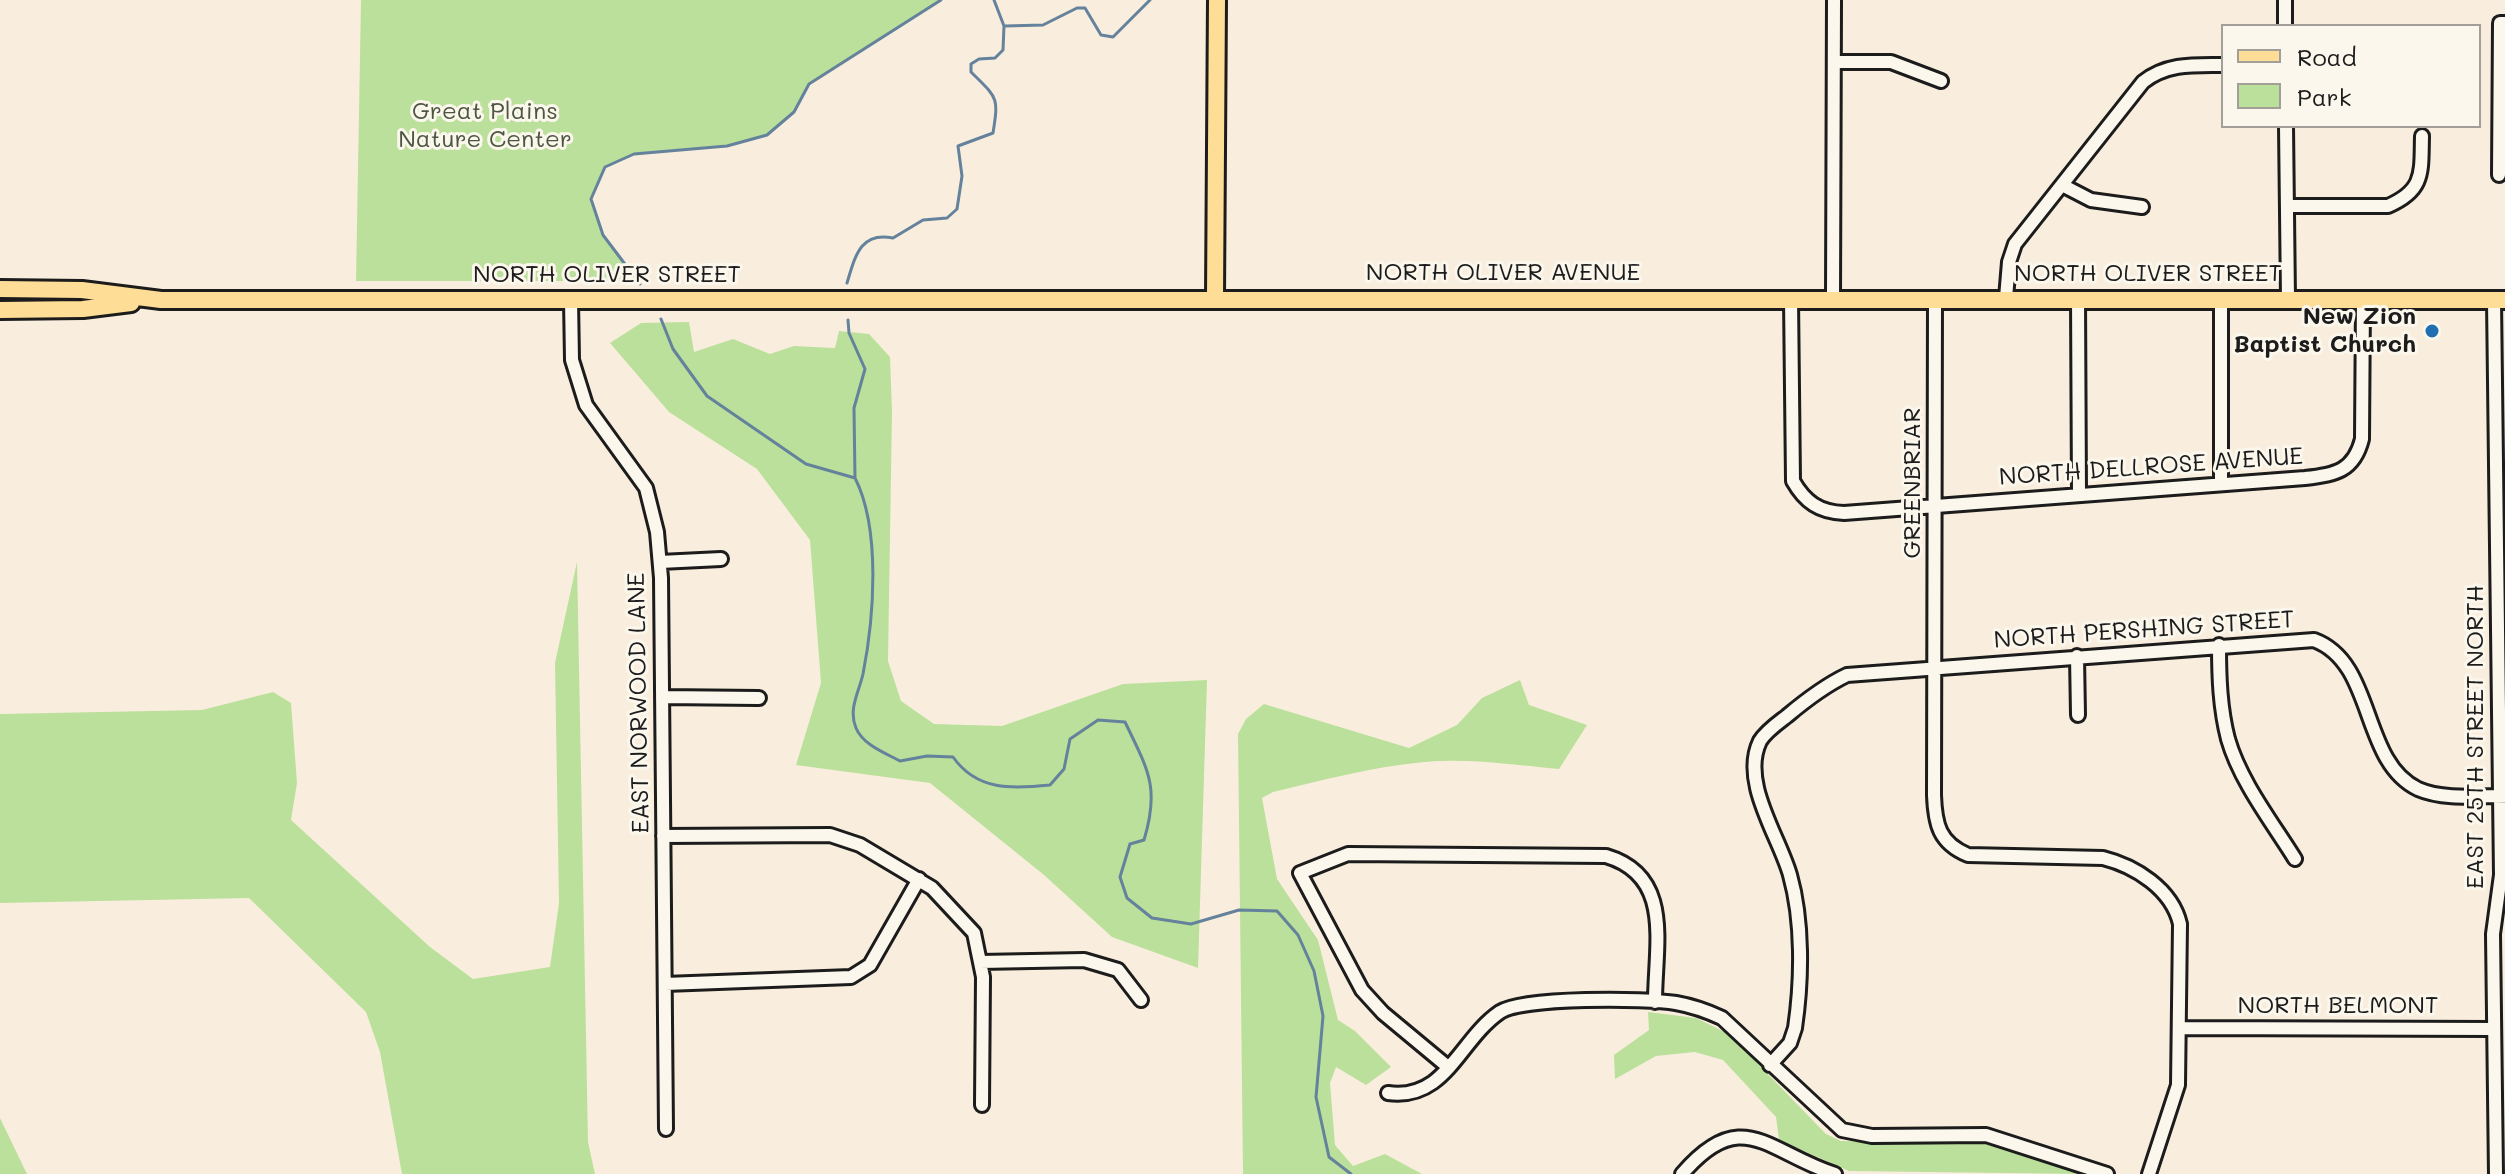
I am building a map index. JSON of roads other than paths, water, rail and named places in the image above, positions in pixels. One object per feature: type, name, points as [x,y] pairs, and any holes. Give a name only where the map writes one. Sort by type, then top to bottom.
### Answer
[{"type":"main road","points":[[1215,297],[1217,0]]},
{"type":"main road","name":"NORTH OLIVER STREET","points":[[0,289],[82,290],[161,300],[1215,297]]},
{"type":"main road","name":"NORTH OLIVER AVENUE","points":[[1215,297],[1791,298]]},
{"type":"main road","name":"NORTH OLIVER STREET","points":[[1791,298],[2500,300]]},
{"type":"main road","points":[[0,310],[83,309],[161,300]]},
{"type":"street","points":[[1833,298],[1834,0]]},
{"type":"street","points":[[2285,0],[2285,24]]},
{"type":"street","points":[[2499,175],[2502,23]]},
{"type":"street","points":[[1834,62],[1891,62],[1941,81]]},
{"type":"street","points":[[2006,298],[2009,262],[2015,244],[2143,82],[2157,71],[2176,66],[2221,65]]},
{"type":"street","points":[[2286,128],[2288,299]]},
{"type":"street","points":[[2287,206],[2388,206],[2400,201],[2415,189],[2421,174],[2422,136]]},
{"type":"street","points":[[2062,185],[2091,200],[2142,207]]},
{"type":"street","name":"NORTH DELLROSE AVENUE","points":[[1791,298],[1793,481],[1802,496],[1815,507],[1831,512],[2330,475],[2344,470],[2359,451],[2362,439],[2363,299]]},
{"type":"street","name":"GREENBRIAR","points":[[1935,298],[1934,795],[1938,829],[1953,849],[1968,855],[2103,858],[2124,864],[2143,876],[2177,913],[2181,1028]]},
{"type":"street","points":[[2078,298],[2079,494]]},
{"type":"street","points":[[2221,298],[2221,483]]},
{"type":"street","name":"EAST NORWOOD LANE","points":[[571,300],[572,360],[586,405],[646,488],[657,532],[660,562],[666,1129]]},
{"type":"street","name":"EAST 25TH STREET NORTH","points":[[2496,1174],[2500,1102],[2494,1029],[2493,934],[2501,875],[2503,796],[2500,300]]},
{"type":"street","points":[[660,562],[721,559]]},
{"type":"street","name":"NORTH PERSHING STREET","points":[[1770,1065],[1790,1043],[1798,1006],[1797,921],[1791,877],[1755,776],[1761,741],[1823,686],[1847,675],[2296,639],[2327,645],[2340,655],[2397,772],[2418,788],[2444,794],[2503,796]]},
{"type":"street","points":[[2219,645],[2221,706],[2229,742],[2247,779],[2295,859]]},
{"type":"street","points":[[2077,656],[2078,715]]},
{"type":"street","points":[[662,697],[759,698]]},
{"type":"street","points":[[663,836],[830,835],[860,845],[932,888],[974,933],[980,962],[982,1105]]},
{"type":"street","points":[[1448,1067],[1383,1013],[1362,990],[1300,873],[1348,854],[1606,856],[1627,862],[1642,874],[1655,906],[1655,1002]]},
{"type":"street","points":[[665,984],[851,977],[870,965],[919,879]]},
{"type":"street","points":[[980,962],[1084,960],[1118,970],[1141,1000]]},
{"type":"street","points":[[1388,1093],[1407,1096],[1423,1091],[1486,1023],[1518,1004],[1655,1002],[1702,1008],[1722,1018],[1842,1130],[1872,1136],[1986,1135],[2107,1174]]},
{"type":"street","points":[[2149,1174],[2178,1085],[2181,1028]]},
{"type":"street","name":"NORTH BELMONT","points":[[2181,1028],[2494,1029]]},
{"type":"street","points":[[1682,1174],[1713,1143],[1739,1137],[1762,1141],[1835,1174]]},
{"type":"waterway","points":[[640,284],[603,235],[591,199],[605,167],[634,154],[727,146],[767,135],[794,112],[809,84],[941,0]]},
{"type":"waterway","points":[[847,283],[856,255],[866,242],[873,238],[893,238],[923,220],[947,218],[957,209],[962,176],[958,146],[993,133],[996,104],[991,93],[971,72],[971,64],[979,59],[995,58],[1003,50],[1004,26],[994,0]]},
{"type":"waterway","points":[[1005,26],[1043,25],[1077,8],[1085,8],[1101,35],[1113,37],[1150,0]]},
{"type":"waterway","points":[[661,319],[673,349],[707,396],[806,464],[855,478],[869,522],[873,574],[867,652],[853,714],[856,728],[864,739],[900,761],[927,756],[953,757],[962,768],[984,782],[1009,787],[1036,786],[1050,785],[1064,769],[1070,739],[1098,720],[1125,722],[1145,766],[1151,792],[1144,840],[1130,844],[1120,877],[1127,898],[1152,918],[1191,924],[1239,910],[1277,911],[1298,935],[1314,971],[1323,1016],[1316,1097],[1329,1157],[1351,1174]]},
{"type":"waterway","points":[[848,320],[849,333],[865,369],[854,408],[855,478]]},
{"type":"place","name":"New Zion Baptist Church","points":[[2432,331]]},
{"type":"park label","name":"Great Plains Nature Center","points":[[485,126]]}]
